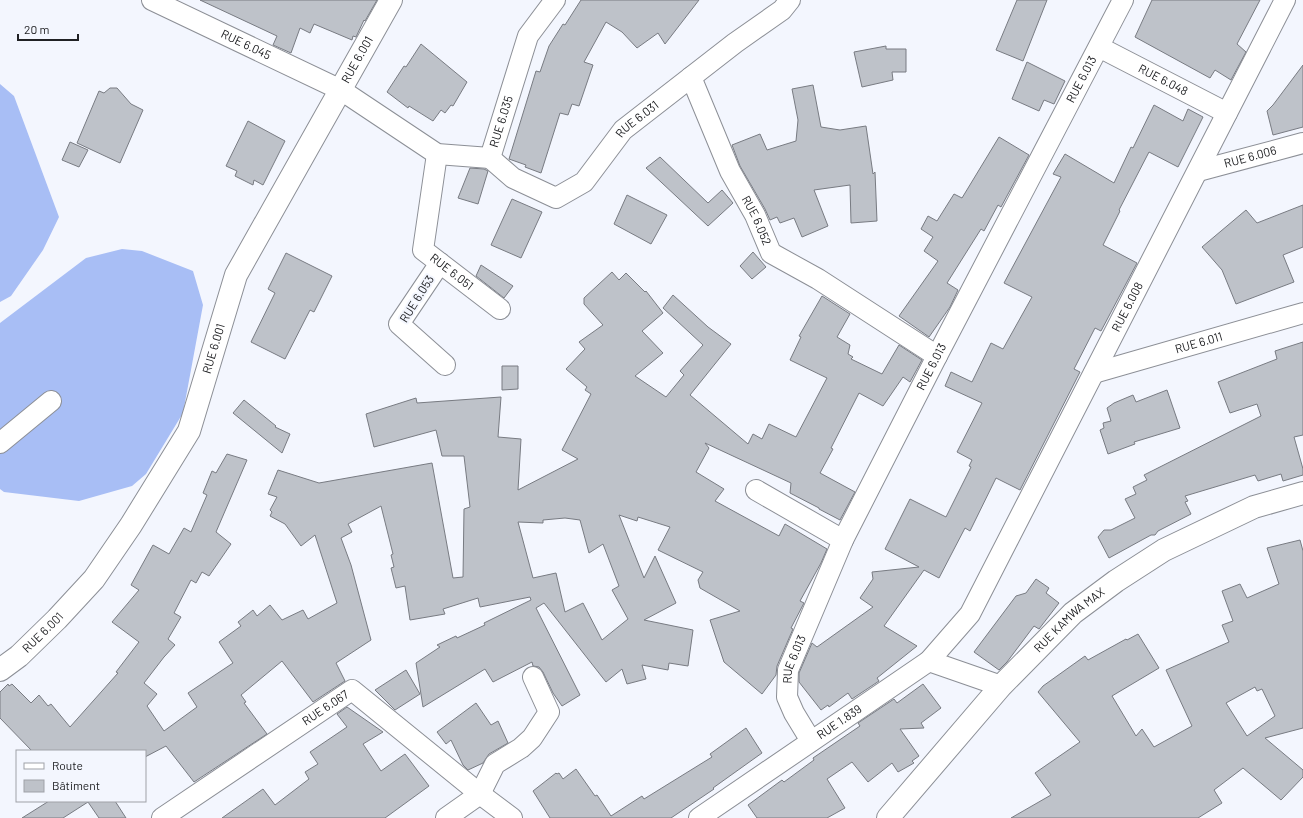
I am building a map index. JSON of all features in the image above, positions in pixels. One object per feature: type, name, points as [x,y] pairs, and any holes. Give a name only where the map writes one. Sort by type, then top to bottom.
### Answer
[{"type":"street","name":"RUE 6.045","points":[[152,0],[341,90]]},
{"type":"street","name":"RUE 6.001","points":[[0,670],[19,656],[58,620],[94,579],[131,525],[189,430],[236,275],[391,0]]},
{"type":"street","name":"RUE 6.035","points":[[341,90],[437,154],[490,158],[528,36],[555,0]]},
{"type":"street","name":"RUE 6.031","points":[[490,158],[514,178],[556,198],[584,182],[623,130],[735,43],[782,10],[790,0]]},
{"type":"street","name":"RUE 6.013","points":[[811,741],[794,713],[788,697],[788,670],[843,540],[937,356],[1123,0]]},
{"type":"street","name":"RUE 6.008","points":[[970,614],[1285,0]]},
{"type":"street","name":"RUE 6.048","points":[[1099,47],[1227,113]]},
{"type":"street","name":"RUE 6.052","points":[[691,77],[730,171],[755,215],[771,253],[818,279],[937,356]]},
{"type":"street","name":"RUE 6.006","points":[[1198,171],[1303,143]]},
{"type":"street","name":"RUE 6.051","points":[[437,154],[423,250],[500,309]]},
{"type":"street","name":"RUE 6.053","points":[[440,263],[399,324],[445,365]]},
{"type":"street","name":"RUE 6.011","points":[[1094,373],[1303,313]]},
{"type":"street","points":[[0,443],[51,401]]},
{"type":"street","points":[[756,490],[843,540]]},
{"type":"street","name":"RUE KAMWA MAX","points":[[888,818],[1001,686],[1073,613],[1116,581],[1164,550],[1254,507],[1303,493]]},
{"type":"street","name":"RUE 1.839","points":[[699,818],[928,661],[970,614]]},
{"type":"street","points":[[928,661],[1001,686]]},
{"type":"street","points":[[446,818],[480,794],[496,764],[521,748],[532,738],[548,712],[533,677]]},
{"type":"street","name":"RUE 6.067","points":[[162,818],[352,690],[480,794],[512,818]]},
{"type":"shaded area","points":[[0,84],[14,96],[59,217],[43,250],[11,296],[0,302]]},
{"type":"shaded area","points":[[122,249],[142,251],[193,271],[203,305],[183,413],[146,474],[132,486],[79,501],[4,492],[0,489],[0,323],[86,258]]},
{"type":"building","points":[[200,0],[377,0],[365,21],[364,20],[356,37],[353,36],[352,40],[314,24],[310,33],[300,28],[291,53],[273,45],[277,36]]},
{"type":"building","points":[[581,0],[699,0],[665,44],[658,33],[637,48],[622,32],[606,22],[584,62],[593,65],[579,106],[572,104],[568,115],[560,113],[541,173],[525,167],[526,165],[509,159],[536,71],[540,72],[549,46]]},
{"type":"building","points":[[1017,0],[1047,0],[1023,61],[996,50]]},
{"type":"building","points":[[1152,0],[1260,0],[1237,44],[1246,52],[1231,80],[1215,70],[1210,78],[1135,37]]},
{"type":"building","points":[[421,44],[467,82],[453,106],[451,105],[445,113],[441,110],[433,121],[409,106],[408,108],[387,92]]},
{"type":"building","points":[[886,46],[886,49],[906,49],[906,72],[892,72],[893,80],[862,87],[854,52]]},
{"type":"building","points":[[1027,62],[1065,81],[1054,104],[1044,100],[1039,111],[1012,99]]},
{"type":"building","points":[[1303,65],[1303,127],[1273,135],[1267,111]]},
{"type":"building","points":[[813,85],[821,127],[840,130],[866,126],[873,174],[875,172],[877,221],[851,223],[850,185],[814,190],[828,226],[802,237],[794,218],[780,223],[777,217],[770,220],[740,166],[732,145],[760,134],[767,150],[796,141],[798,120],[792,89]]},
{"type":"building","points":[[110,88],[117,88],[131,104],[143,110],[120,163],[77,143],[99,91],[104,93]]},
{"type":"building","points":[[1154,105],[1183,121],[1188,109],[1203,117],[1178,167],[1149,152],[1119,210],[1120,211],[1103,245],[1137,263],[1101,331],[1095,328],[1074,369],[1080,372],[1020,490],[996,478],[970,531],[965,528],[939,578],[924,570],[884,626],[917,646],[877,678],[879,681],[852,699],[848,693],[829,707],[828,705],[821,710],[799,682],[799,673],[812,643],[817,647],[873,607],[860,598],[873,579],[872,572],[919,567],[885,549],[910,499],[946,517],[971,467],[969,466],[972,460],[957,452],[982,403],[945,386],[951,372],[972,382],[991,343],[1003,349],[1032,297],[1004,283],[1061,177],[1053,174],[1065,154],[1114,183],[1131,147],[1133,148]]},
{"type":"building","points":[[248,121],[285,141],[263,185],[254,180],[253,185],[235,176],[237,171],[226,166]]},
{"type":"building","points":[[999,137],[1029,155],[1001,207],[998,205],[984,231],[981,229],[947,283],[958,290],[950,307],[929,337],[899,316],[938,261],[924,251],[933,237],[921,229],[928,216],[937,221],[954,194],[962,198]]},
{"type":"building","points":[[70,142],[88,150],[79,167],[62,160]]},
{"type":"building","points":[[660,157],[708,203],[722,190],[733,203],[708,226],[646,168]]},
{"type":"building","points":[[470,168],[484,169],[488,171],[478,204],[458,198]]},
{"type":"building","points":[[627,195],[667,215],[651,244],[614,224]]},
{"type":"building","points":[[512,199],[542,212],[521,258],[491,245]]},
{"type":"building","points":[[1303,205],[1303,247],[1283,255],[1294,282],[1236,304],[1222,270],[1202,247],[1246,210],[1257,223]]},
{"type":"building","points":[[753,252],[766,267],[752,279],[740,266]]},
{"type":"building","points":[[286,253],[332,276],[314,312],[310,310],[285,359],[251,342],[275,293],[268,289]]},
{"type":"building","points":[[481,265],[513,286],[504,298],[476,276]]},
{"type":"building","points":[[612,272],[619,280],[626,273],[645,292],[646,291],[663,313],[642,331],[663,353],[635,376],[666,397],[684,375],[680,371],[703,345],[663,308],[673,295],[708,327],[731,344],[690,395],[748,444],[753,434],[762,439],[769,424],[796,437],[827,378],[790,360],[801,337],[799,336],[822,296],[850,314],[837,337],[850,345],[848,354],[853,357],[851,359],[882,374],[899,345],[922,360],[910,382],[903,377],[883,406],[859,393],[820,473],[855,492],[840,520],[790,493],[791,483],[705,443],[709,448],[696,472],[724,489],[715,501],[779,536],[785,524],[827,549],[800,601],[804,603],[791,628],[793,629],[777,666],[776,675],[762,694],[724,662],[710,620],[740,611],[700,588],[698,580],[703,572],[658,550],[670,527],[638,517],[637,521],[619,515],[644,578],[655,556],[676,603],[644,620],[693,630],[688,666],[669,663],[668,670],[642,665],[646,679],[627,684],[622,669],[606,682],[544,603],[536,608],[580,695],[562,706],[553,693],[543,672],[539,667],[533,666],[532,662],[493,682],[485,669],[423,707],[416,663],[440,647],[437,645],[456,636],[457,638],[485,625],[484,623],[531,600],[530,597],[480,607],[478,598],[443,609],[445,614],[410,620],[405,586],[396,588],[391,568],[394,567],[391,555],[393,554],[381,506],[348,524],[352,532],[341,538],[351,565],[371,640],[336,663],[345,681],[313,702],[282,661],[241,695],[246,702],[244,703],[267,734],[194,782],[166,746],[146,756],[146,750],[31,750],[0,718],[0,692],[8,684],[9,686],[12,684],[31,703],[39,695],[48,706],[51,704],[70,727],[118,673],[116,672],[139,642],[112,622],[139,590],[131,585],[153,545],[169,554],[184,528],[191,532],[207,495],[203,493],[212,471],[216,473],[227,454],[247,460],[216,532],[231,544],[209,576],[202,572],[196,583],[191,580],[174,613],[181,617],[168,639],[175,645],[144,683],[157,694],[147,706],[164,731],[197,707],[188,693],[233,663],[219,642],[241,626],[238,622],[253,610],[257,616],[270,605],[282,620],[303,610],[308,619],[337,603],[315,535],[301,546],[285,524],[270,516],[272,512],[270,510],[277,497],[268,494],[278,470],[319,483],[432,463],[453,578],[463,577],[464,509],[470,507],[464,456],[442,456],[436,430],[374,447],[366,414],[416,398],[417,403],[501,397],[498,437],[521,439],[518,490],[578,459],[562,450],[591,394],[585,390],[587,387],[566,369],[585,349],[579,342],[603,325],[584,304],[584,298]],"holes":[[[565,518],[580,520],[589,553],[603,544],[619,586],[612,590],[628,619],[602,640],[583,603],[565,612],[556,573],[533,578],[518,522],[543,523],[543,520]]]},
{"type":"building","points":[[1303,342],[1303,435],[1294,437],[1303,469],[1303,475],[1283,481],[1281,474],[1258,481],[1255,475],[1185,496],[1188,501],[1185,502],[1191,514],[1158,531],[1155,535],[1151,535],[1109,558],[1098,537],[1104,530],[1111,530],[1135,518],[1125,499],[1136,494],[1133,487],[1147,480],[1144,475],[1261,416],[1257,404],[1230,413],[1218,382],[1277,359],[1275,351]]},
{"type":"building","points":[[502,366],[518,366],[518,389],[502,390]]},
{"type":"building","points":[[1167,390],[1180,428],[1134,442],[1135,444],[1108,454],[1100,430],[1104,428],[1103,423],[1111,421],[1107,408],[1114,403],[1133,395],[1136,402]]},
{"type":"building","points":[[244,400],[276,426],[275,427],[290,434],[282,453],[233,413]]},
{"type":"building","points":[[1300,540],[1303,551],[1303,728],[1265,738],[1303,770],[1303,777],[1281,800],[1243,768],[1214,790],[1222,803],[1198,818],[1011,818],[1051,795],[1035,773],[1080,742],[1038,692],[1043,686],[1085,656],[1088,660],[1138,634],[1159,668],[1112,696],[1136,736],[1142,729],[1154,747],[1192,726],[1166,670],[1229,642],[1222,625],[1233,621],[1222,591],[1240,584],[1247,598],[1279,584],[1267,548]],"holes":[[[1255,687],[1257,691],[1262,689],[1275,716],[1247,736],[1226,703]]]},
{"type":"building","points":[[1036,579],[1049,588],[1046,593],[1059,603],[1039,629],[1034,626],[1007,662],[999,670],[974,652],[1016,596],[1026,593]]},
{"type":"building","points":[[406,670],[420,694],[395,710],[375,690]]},
{"type":"building","points":[[923,684],[941,708],[921,723],[924,728],[900,729],[919,756],[912,761],[914,763],[898,772],[892,763],[868,782],[852,762],[827,779],[845,808],[827,818],[757,818],[748,805],[782,780],[784,782],[814,760],[813,758],[860,726],[858,723],[894,699],[897,703]]},
{"type":"building","points":[[476,703],[491,725],[498,721],[508,743],[489,754],[483,763],[468,770],[463,765],[451,740],[446,744],[437,732]]},
{"type":"building","points":[[347,707],[383,732],[363,744],[381,771],[405,754],[429,786],[385,818],[222,818],[263,789],[275,805],[309,779],[305,772],[318,764],[310,752],[347,727],[337,714]]},
{"type":"building","points":[[746,728],[762,753],[713,788],[714,789],[671,818],[550,818],[533,791],[556,773],[559,773],[563,779],[576,769],[595,796],[597,795],[611,816],[642,796],[644,799],[712,757],[710,754]]},
{"type":"building","points":[[47,802],[88,802],[63,818],[22,818]]},
{"type":"building","points":[[88,802],[116,802],[126,818],[99,818]]}]
